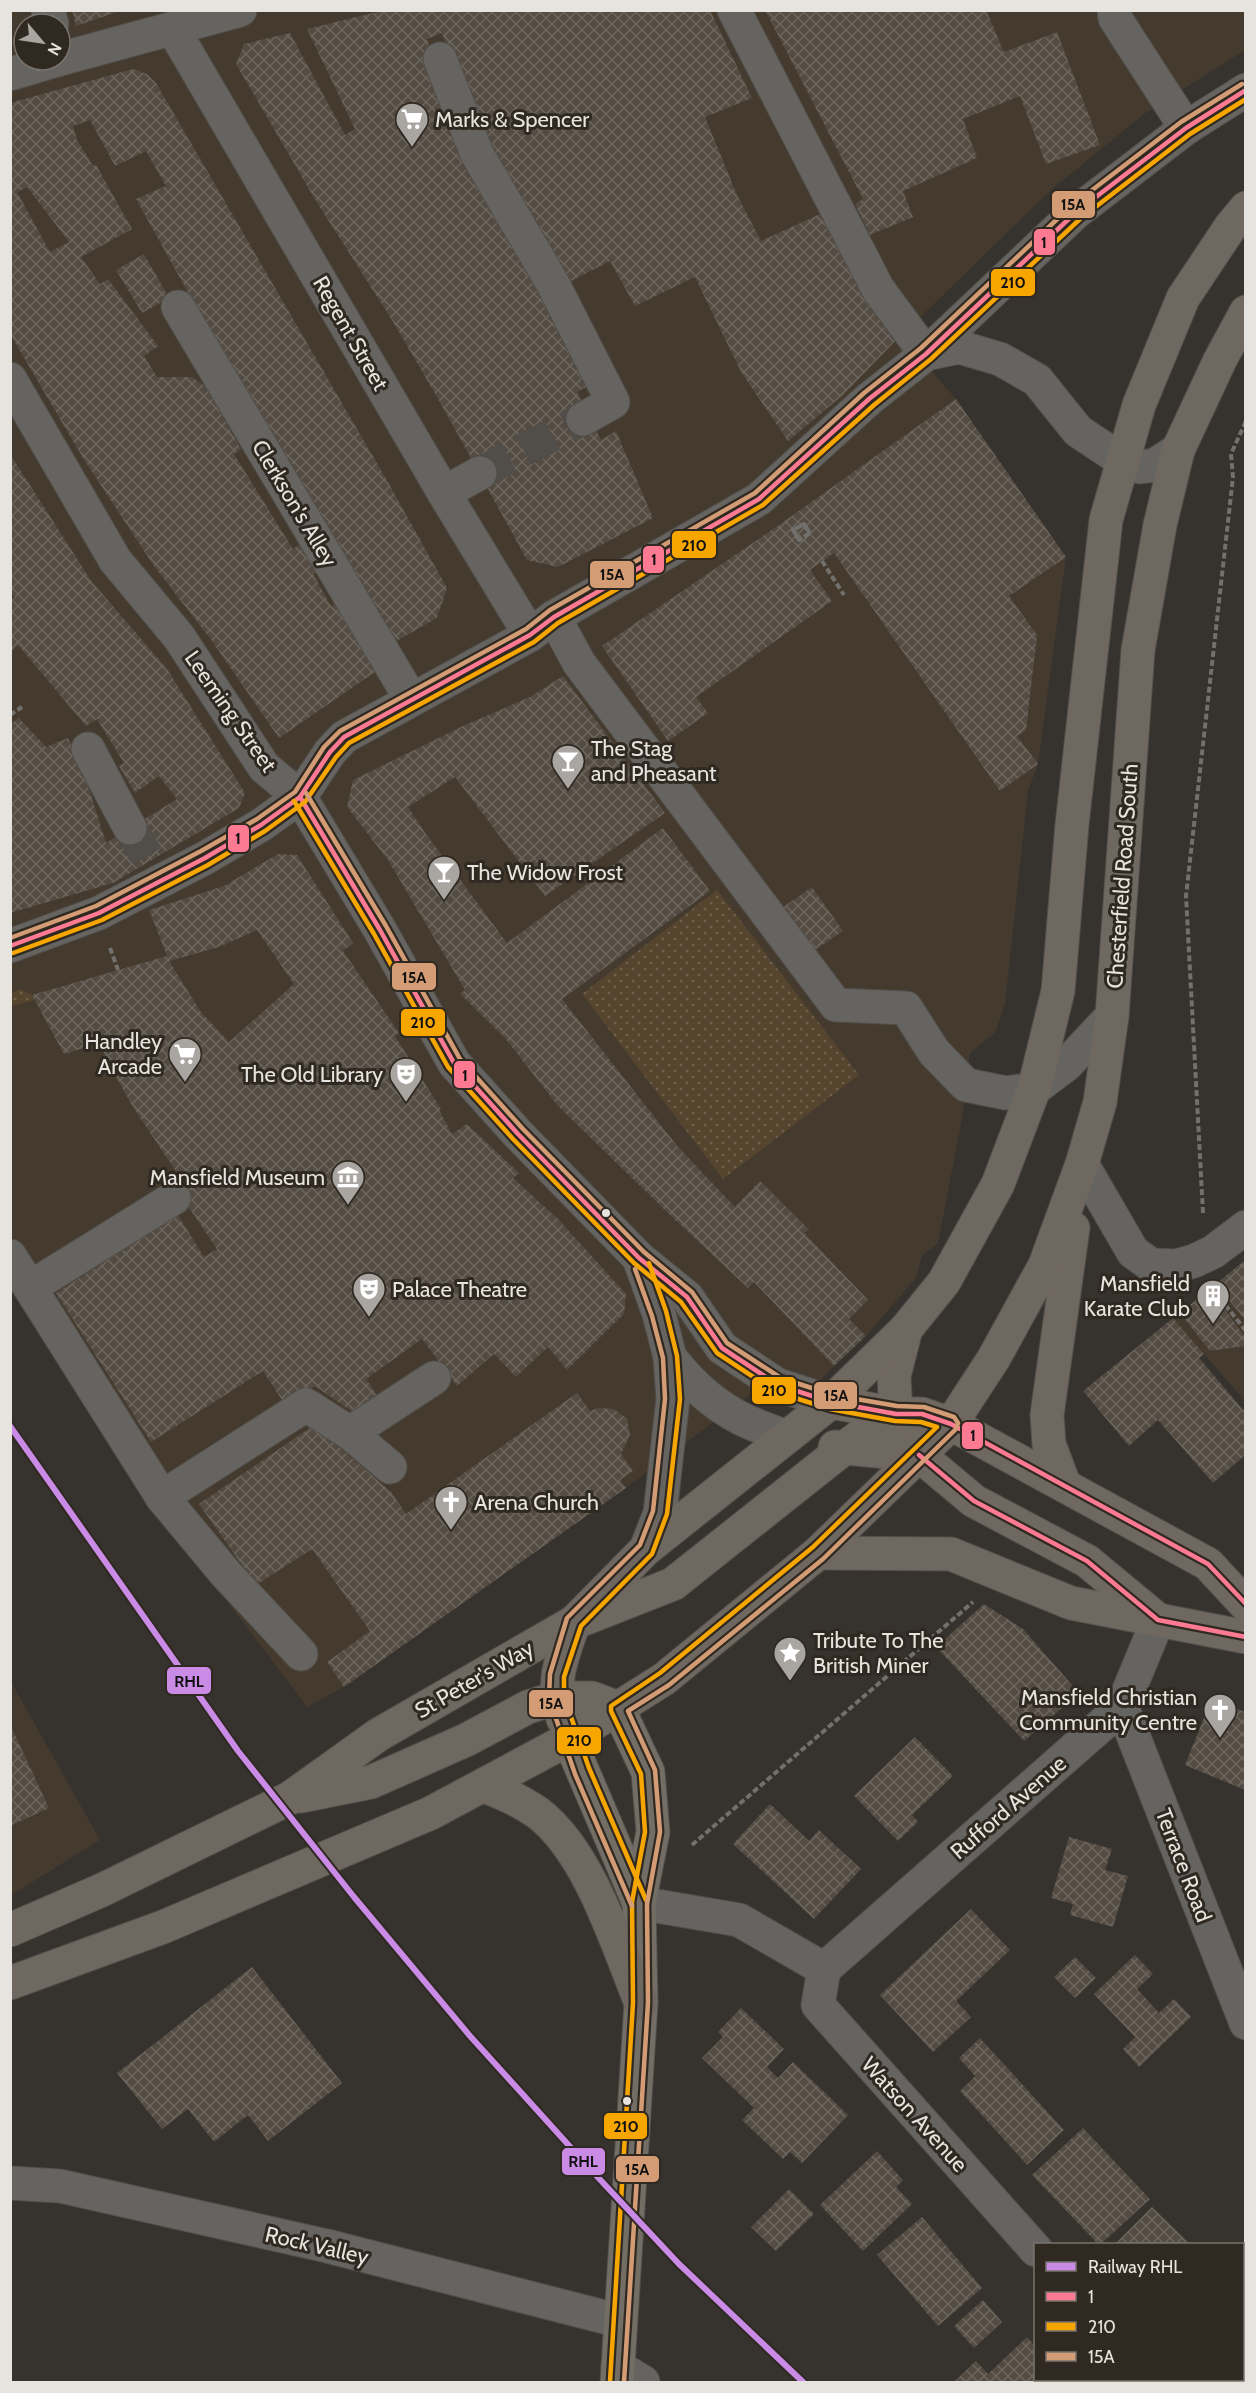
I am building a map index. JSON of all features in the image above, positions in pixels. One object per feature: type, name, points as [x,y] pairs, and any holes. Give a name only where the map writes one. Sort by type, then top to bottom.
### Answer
[{"type":"highway","points":[[1034,1089],[1058,991],[1072,825],[1106,520],[1139,405],[1183,298],[1230,226],[1245,208]]},
{"type":"highway","name":"Chesterfield Road South","points":[[951,1424],[994,1358],[1045,1265],[1082,1164],[1100,1102],[1112,1016],[1138,650],[1160,525],[1178,450],[1245,312]]},
{"type":"highway","name":"St Peter's Way","points":[[10,1930],[102,1890],[290,1798],[378,1735],[574,1622],[646,1549],[831,1402],[906,1329],[944,1282],[998,1184],[1034,1089]]},
{"type":"highway","points":[[1064,1484],[1049,1444],[1047,1410],[1082,1164]]},
{"type":"highway","points":[[906,1329],[894,1376],[896,1414],[904,1436],[919,1455],[974,1501],[1088,1561],[1158,1620]]},
{"type":"highway","points":[[831,1402],[896,1414],[922,1414],[951,1424],[1208,1564],[1245,1605]]},
{"type":"highway","points":[[569,1739],[556,1698],[557,1676],[574,1622],[673,1584],[843,1449],[871,1428],[896,1414]]},
{"type":"highway","points":[[10,1983],[163,1927],[431,1813],[569,1739],[664,1679],[818,1553],[951,1424]]},
{"type":"highway","points":[[786,1437],[843,1449],[919,1455]]},
{"type":"highway","points":[[818,1553],[951,1554],[1071,1603],[1245,1637]]},
{"type":"highway","points":[[290,1798],[371,1782],[466,1740],[528,1707],[556,1698],[592,1698],[618,1708]]},
{"type":"highway","points":[[484,1786],[512,1797],[552,1825],[584,1869],[590,1878],[641,2002]]},
{"type":"main road","points":[[618,1708],[648,1772],[653,1832],[639,1903],[641,2002],[620,2321],[626,2377]]},
{"type":"main road","points":[[569,1739],[639,1903]]},
{"type":"street","points":[[72,54],[114,45],[240,10]]},
{"type":"street","points":[[734,10],[878,289],[926,354]]},
{"type":"street","points":[[1114,10],[1115,18],[1186,128]]},
{"type":"street","name":"Regent Street","points":[[173,29],[444,493],[542,626],[579,663],[836,1005],[906,1008],[934,1052],[966,1085],[1006,1093],[1034,1089]]},
{"type":"street","points":[[440,59],[477,154],[553,284],[613,402],[583,419]]},
{"type":"street","points":[[10,946],[99,914],[155,871],[205,858],[252,831],[300,797],[330,752],[344,737],[542,626],[759,499],[869,399],[926,354],[1074,213],[1186,128],[1245,90]]},
{"type":"street","name":"Clerkson's Alley","points":[[178,307],[411,699]]},
{"type":"street","points":[[926,354],[959,347],[1000,359],[1037,380],[1061,413],[1078,431],[1123,461],[1140,467],[1155,465],[1178,450]]},
{"type":"street","name":"Leeming Street","points":[[10,379],[114,560],[179,637],[264,767],[300,797],[380,930],[454,1063],[518,1134],[639,1258],[687,1297],[722,1348],[778,1385],[831,1402]]},
{"type":"street","points":[[444,493],[480,472]]},
{"type":"street","points":[[88,749],[130,828]]},
{"type":"street","points":[[1034,1089],[1066,1065],[1112,1016]]},
{"type":"street","points":[[1082,1164],[1133,1252],[1151,1264],[1176,1266],[1194,1261],[1213,1252],[1245,1227]]},
{"type":"street","points":[[31,1287],[174,1198]]},
{"type":"street","points":[[10,1256],[162,1497],[226,1574],[301,1654]]},
{"type":"street","name":"Leeming Street","points":[[639,1258],[659,1314],[670,1358],[673,1399],[660,1513],[646,1549]]},
{"type":"street","name":"Leeming Street","points":[[670,1358],[686,1378],[741,1419],[786,1437]]},
{"type":"street","points":[[350,1433],[434,1378]]},
{"type":"street","points":[[162,1497],[306,1405],[350,1433],[390,1467]]},
{"type":"street","name":"Rufford Avenue","points":[[824,1969],[1122,1707],[1158,1620]]},
{"type":"street","name":"Terrace Road","points":[[1122,1707],[1245,2023]]},
{"type":"street","points":[[639,1903],[739,1920],[824,1969]]},
{"type":"street","name":"Watson Avenue","points":[[824,1969],[818,2005],[1034,2249]]},
{"type":"street","name":"Rock Valley","points":[[10,2183],[60,2186],[327,2246],[620,2321]]},
{"type":"path","points":[[1203,1220],[1186,896],[1233,477],[1231,454],[1245,421]]},
{"type":"path","points":[[794,531],[799,540]]},
{"type":"path","points":[[822,561],[844,595]]},
{"type":"path","points":[[10,715],[22,707]]},
{"type":"path","points":[[1209,1284],[1245,1331]]},
{"type":"path","points":[[692,1845],[982,1594]]},
{"type":"shaded area","points":[[10,11],[1245,11],[1245,50],[1144,114],[1051,190],[901,336],[956,399],[1066,557],[1038,764],[1028,791],[1005,1004],[995,1033],[970,1053],[962,1119],[938,1243],[922,1256],[916,1278],[866,1336],[819,1381],[779,1373],[626,1488],[344,1687],[307,1707],[155,1506],[11,1282]]},
{"type":"shaded area","points":[[717,890],[859,1075],[723,1179],[582,994]]},
{"type":"shaded area","points":[[20,989],[32,995],[34,1000],[11,1006],[11,993]]},
{"type":"shaded area","points":[[1216,1284],[1245,1320],[1245,1401],[1173,1318]]},
{"type":"shaded area","points":[[10,1680],[100,1840],[11,1895],[10,1895]]},
{"type":"building","points":[[72,10],[120,10],[120,11],[76,26]]},
{"type":"building","points":[[385,10],[710,10],[752,98],[705,117],[737,195],[761,241],[829,210],[900,336],[843,395],[788,441],[741,372],[695,277],[635,306],[610,261],[569,282],[547,240],[484,149],[442,33],[427,39],[465,169],[519,250],[588,386],[577,392],[601,440],[616,431],[653,518],[558,567],[527,560],[392,320],[316,201],[236,64],[244,44],[290,33],[345,135],[355,129],[307,29]]},
{"type":"building","points":[[765,10],[986,10],[1004,52],[1057,32],[1100,145],[1046,164],[1020,96],[963,119],[977,158],[903,191],[913,217],[870,235],[855,204],[863,199]]},
{"type":"building","points":[[133,69],[147,74],[156,83],[447,588],[437,618],[393,643],[210,332],[136,199],[166,186],[146,151],[115,166],[90,120],[73,126],[77,140],[93,166],[96,165],[132,229],[81,257],[100,284],[108,279],[158,346],[144,356],[157,377],[192,377],[206,387],[241,449],[234,454],[293,549],[310,538],[326,565],[313,574],[331,606],[337,603],[375,672],[279,738],[212,641],[154,566],[83,458],[10,334],[10,103]],"holes":[[[27,187],[69,242],[50,252],[17,192]]]},
{"type":"building","points":[[144,254],[169,298],[142,313],[116,270]]},
{"type":"building","points":[[956,399],[1066,557],[1009,596],[1037,635],[1026,730],[1017,736],[1038,764],[1000,791],[834,553],[810,570],[832,601],[696,697],[708,713],[668,741],[602,646],[779,525]]},
{"type":"building","points":[[10,454],[92,582],[167,669],[245,793],[239,808],[113,883],[10,913],[10,724],[19,718],[46,747],[68,738],[83,770],[106,843],[177,799],[159,776],[135,793],[119,766],[124,763],[97,719],[86,726],[18,645],[10,652],[10,601],[15,597],[10,593]]},
{"type":"building","points":[[563,676],[665,813],[545,896],[455,777],[408,807],[507,943],[663,828],[710,891],[562,999],[678,1147],[735,1207],[760,1181],[809,1230],[804,1233],[868,1300],[849,1319],[866,1336],[834,1366],[754,1282],[748,1288],[558,1106],[505,1038],[460,994],[465,990],[388,860],[347,807],[353,780],[463,726],[530,697]]},
{"type":"building","points":[[278,854],[297,855],[353,943],[343,951],[399,1033],[395,1036],[441,1109],[439,1110],[452,1134],[467,1124],[519,1173],[513,1178],[558,1219],[626,1294],[624,1314],[567,1370],[548,1347],[516,1377],[494,1354],[457,1386],[422,1339],[366,1379],[381,1401],[357,1415],[315,1386],[284,1403],[263,1371],[151,1442],[56,1293],[178,1215],[204,1257],[217,1249],[171,1181],[179,1176],[133,1107],[106,1059],[100,1043],[64,1054],[32,995],[167,956],[149,910],[224,886]],"holes":[[[257,930],[294,984],[229,1042],[201,1012],[169,961],[219,947]]]},
{"type":"building","points":[[812,887],[843,931],[809,954],[779,910]]},
{"type":"building","points":[[1245,1260],[1245,1320],[1216,1284]]},
{"type":"building","name":"Mansfield Karate Club","points":[[1210,1289],[1245,1337],[1245,1346],[1210,1351],[1180,1313]]},
{"type":"building","points":[[1173,1318],[1204,1354],[1199,1358],[1245,1412],[1245,1455],[1213,1483],[1158,1420],[1129,1446],[1083,1391]]},
{"type":"building","name":"Arena Church","points":[[577,1393],[590,1411],[598,1408],[614,1409],[627,1419],[630,1435],[621,1454],[633,1471],[620,1480],[626,1488],[344,1687],[327,1662],[370,1631],[312,1549],[256,1585],[199,1504],[314,1425],[391,1492],[406,1514]]},
{"type":"building","points":[[984,1604],[1023,1629],[1079,1693],[1024,1741],[936,1647]]},
{"type":"building","name":"Mansfield Christian Community Centre","points":[[1212,1698],[1245,1712],[1245,1790],[1185,1765]]},
{"type":"building","points":[[10,1724],[49,1808],[10,1826]]},
{"type":"building","points":[[915,1737],[953,1776],[912,1815],[918,1822],[898,1841],[854,1796]]},
{"type":"building","points":[[770,1804],[809,1841],[819,1830],[861,1869],[814,1919],[733,1844]]},
{"type":"building","points":[[1069,1837],[1112,1849],[1105,1870],[1128,1876],[1113,1927],[1070,1915],[1073,1904],[1051,1898]]},
{"type":"building","points":[[971,1909],[1010,1950],[956,2001],[971,2017],[933,2052],[880,1995]]},
{"type":"building","points":[[1135,1955],[1153,1974],[1137,1989],[1159,2013],[1174,1999],[1191,2017],[1139,2067],[1123,2049],[1135,2037],[1094,1994]]},
{"type":"building","points":[[1075,1957],[1096,1978],[1075,1998],[1054,1977]]},
{"type":"building","points":[[252,1967],[342,2083],[268,2141],[248,2115],[214,2142],[188,2109],[162,2129],[117,2073]]},
{"type":"building","points":[[741,2008],[784,2049],[767,2067],[778,2078],[793,2062],[848,2115],[802,2163],[790,2152],[783,2159],[742,2120],[754,2108],[702,2058],[723,2037],[718,2032]]},
{"type":"building","points":[[980,2038],[1064,2130],[1027,2165],[960,2091],[975,2076],[959,2058]]},
{"type":"building","points":[[1083,2128],[1150,2199],[1102,2243],[1097,2243],[1032,2175]]},
{"type":"building","points":[[877,2151],[903,2180],[896,2187],[912,2204],[863,2251],[820,2205]]},
{"type":"building","points":[[789,2189],[814,2214],[776,2251],[751,2227]]},
{"type":"building","points":[[1152,2207],[1189,2243],[1116,2243]]},
{"type":"building","points":[[922,2217],[982,2288],[938,2326],[877,2255]]},
{"type":"building","points":[[1244,2292],[1245,2292],[1244,2363]]},
{"type":"building","points":[[983,2300],[1002,2322],[974,2348],[954,2326]]},
{"type":"building","points":[[1027,2337],[1034,2345],[1034,2381],[1070,2382],[954,2382],[976,2361],[988,2374]]},
{"type":"tunnel","points":[[480,473],[583,419]]},
{"type":"tunnel","points":[[130,828],[150,861]]},
{"type":"rail line","name":"RHL","points":[[10,1426],[238,1751],[354,1897],[470,2036],[592,2171],[679,2264],[803,2382]]},
{"type":"transit line","name":"15A","points":[[10,938],[96,906],[257,819],[295,792],[324,747],[340,731],[526,629],[550,610],[755,493],[864,393],[921,348],[1070,207],[1181,122],[1242,84]]},
{"type":"transit line","name":"1","points":[[10,946],[99,913],[205,858],[261,825],[300,797],[330,752],[344,737],[530,635],[554,617],[759,499],[869,399],[926,354],[1075,213],[1186,128],[1246,90]]},
{"type":"transit line","name":"210","points":[[13,953],[102,920],[208,865],[265,831],[305,802],[336,757],[349,743],[534,642],[558,623],[763,505],[874,405],[931,359],[1080,219],[1190,134],[1246,99]]},
{"type":"transit line","name":"15A","points":[[306,793],[386,926],[460,1059],[523,1129],[644,1252],[692,1292],[727,1343],[781,1378],[833,1395],[897,1406],[924,1407],[954,1417],[958,1423],[956,1429],[823,1559],[669,1685],[628,1711],[655,1770],[660,1832],[647,1904],[648,2003],[624,2382]]},
{"type":"transit line","name":"1","points":[[300,797],[380,930],[454,1063],[518,1134],[639,1258],[687,1297],[722,1348],[778,1385],[831,1402],[896,1414],[922,1414],[951,1424],[1208,1564],[1246,1604]]},
{"type":"transit line","name":"210","points":[[294,801],[374,934],[448,1067],[513,1139],[634,1263],[681,1302],[717,1353],[776,1392],[830,1409],[895,1421],[921,1422],[937,1427],[813,1547],[660,1673],[611,1706],[611,1711],[641,1774],[645,1832],[632,1902],[633,2003],[610,2382]]},
{"type":"transit line","name":"210","points":[[646,1900],[589,1768],[564,1697],[564,1677],[581,1626],[652,1554],[667,1514],[680,1399],[677,1356],[666,1311],[649,1263]]},
{"type":"transit line","name":"15A","points":[[632,1906],[575,1774],[549,1698],[550,1674],[567,1618],[640,1545],[653,1511],[665,1399],[663,1358],[652,1316],[635,1269]]},
{"type":"transit line","name":"1","points":[[919,1455],[974,1501],[1087,1561],[1158,1620],[1246,1637]]},
{"type":"place","name":"Marks & Spencer","points":[[412,148]]},
{"type":"place","name":"The Stag and Pheasant","points":[[568,790]]},
{"type":"place","name":"The Widow Frost","points":[[444,901]]},
{"type":"place","name":"Handley Arcade","points":[[185,1083]]},
{"type":"place","name":"The Old Library","points":[[406,1103]]},
{"type":"place","name":"Mansfield Museum","points":[[348,1206]]},
{"type":"place","name":"Palace Theatre","points":[[369,1318]]},
{"type":"place","name":"Mansfield Karate Club","points":[[1213,1325]]},
{"type":"place","name":"Arena Church","points":[[451,1531]]},
{"type":"place","name":"Tribute To The British Miner","points":[[790,1682]]},
{"type":"place","name":"Mansfield Christian Community Centre","points":[[1220,1739]]}]
